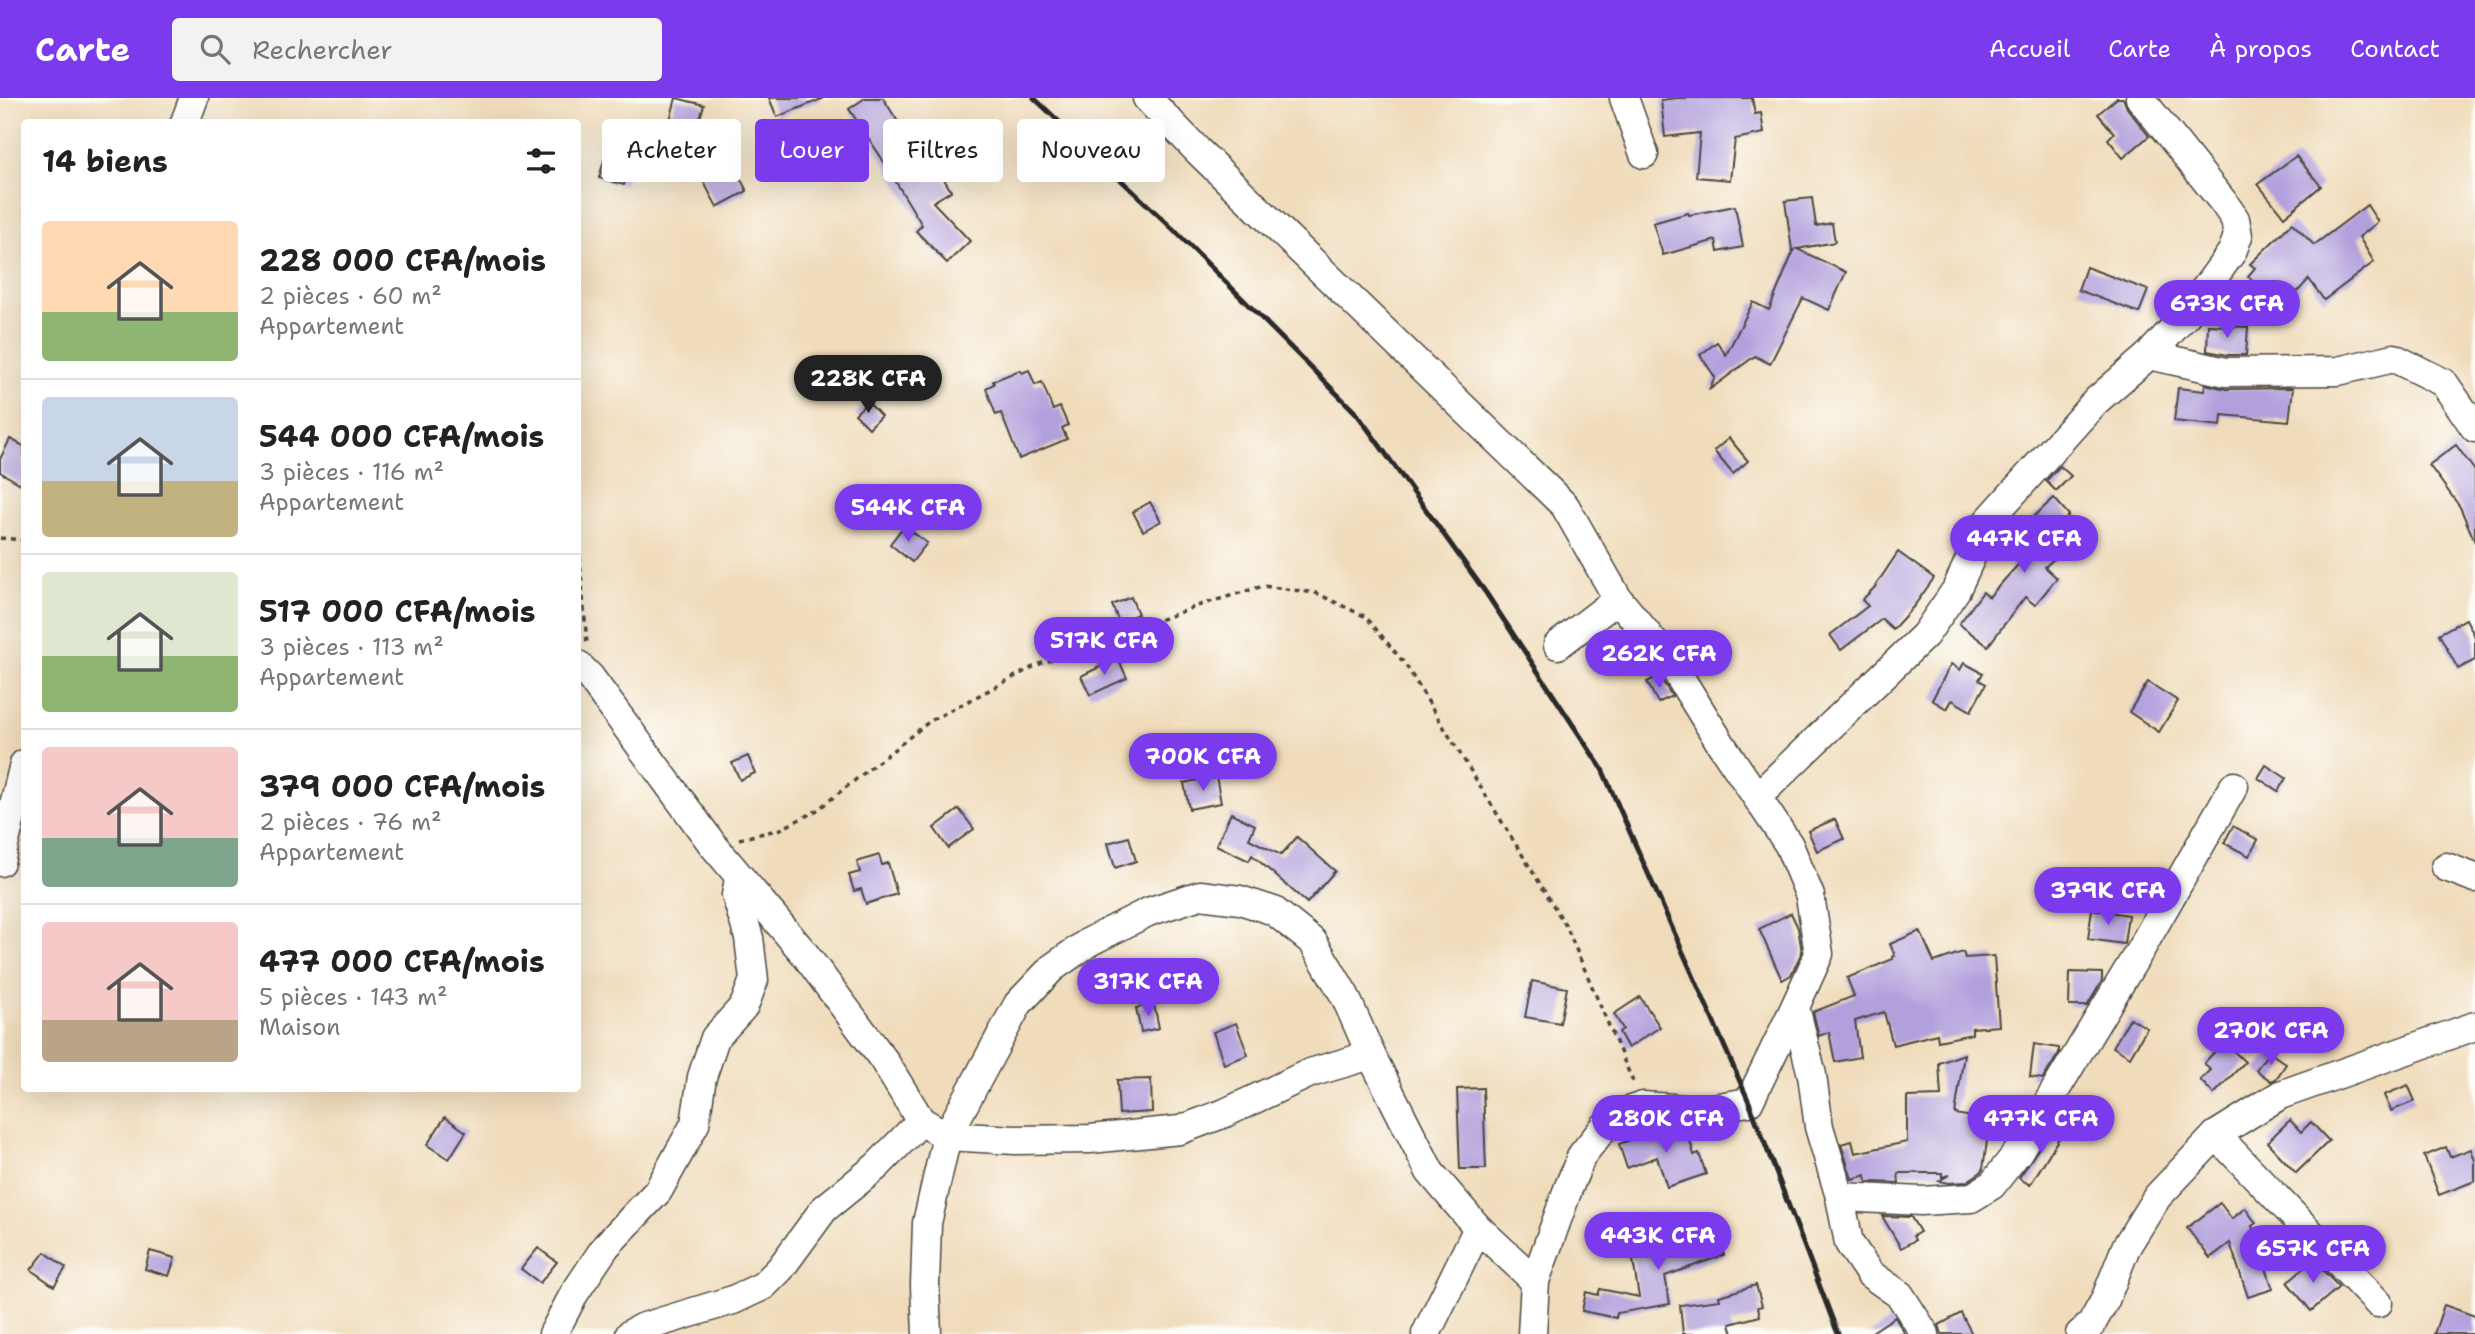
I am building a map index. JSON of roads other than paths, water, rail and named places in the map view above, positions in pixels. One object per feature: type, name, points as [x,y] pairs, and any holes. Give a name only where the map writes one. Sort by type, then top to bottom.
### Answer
[{"type":"street","points":[[186,119],[194,98]]},
{"type":"street","points":[[1147,98],[1208,162],[1565,506],[1618,599],[1671,663],[1721,744],[1789,845],[1810,896],[1819,954],[1749,1102],[1700,1110],[1643,1106],[1621,1113],[1606,1125],[1583,1155],[1535,1281],[1532,1334]]},
{"type":"street","points":[[1624,98],[1644,154]]},
{"type":"street","points":[[1757,797],[1925,635],[1956,590],[1987,522],[2096,401],[2149,355],[2186,315],[2232,252],[2238,236],[2235,219],[2140,98]]},
{"type":"street","points":[[2149,355],[2226,372],[2338,371],[2394,358],[2444,383],[2475,428]]},
{"type":"street","points":[[1558,645],[1618,599]]},
{"type":"street","points":[[584,671],[739,879],[804,953],[883,1059],[921,1121],[947,1136],[1014,1140],[1090,1139],[1180,1130],[1310,1073],[1371,1055]]},
{"type":"street","points":[[0,862],[21,776]]},
{"type":"street","points":[[1840,1197],[1921,1200],[1971,1198],[1992,1185],[2018,1152],[2139,952],[2234,786]]},
{"type":"street","points":[[2446,867],[2475,878]]},
{"type":"street","points":[[553,1334],[574,1294],[606,1246],[658,1191],[695,1124],[702,1077],[715,1038],[744,1006],[754,979],[749,938],[736,895],[739,879]]},
{"type":"street","points":[[928,1334],[925,1285],[927,1223],[947,1136],[1018,1004],[1052,968],[1089,943],[1148,912],[1199,895],[1240,900],[1274,911],[1313,942],[1345,996],[1371,1055],[1430,1172],[1478,1228],[1535,1281]]},
{"type":"street","points":[[1795,1007],[1812,1075],[1819,1127],[1840,1197],[1849,1243],[1870,1274],[1900,1295],[1924,1334]]},
{"type":"street","points":[[2080,1334],[2091,1325],[2105,1300],[2126,1247],[2157,1197],[2216,1135],[2280,1095],[2475,1026]]},
{"type":"street","points":[[638,1332],[733,1300],[763,1286],[780,1269],[824,1209],[877,1166],[921,1121]]},
{"type":"street","points":[[2216,1135],[2378,1303]]},
{"type":"street","points":[[1426,1334],[1478,1228]]},
{"type":"railway","points":[[1034,98],[1173,229],[1357,414],[1486,593],[1602,769],[1749,1102],[1838,1334]]}]
